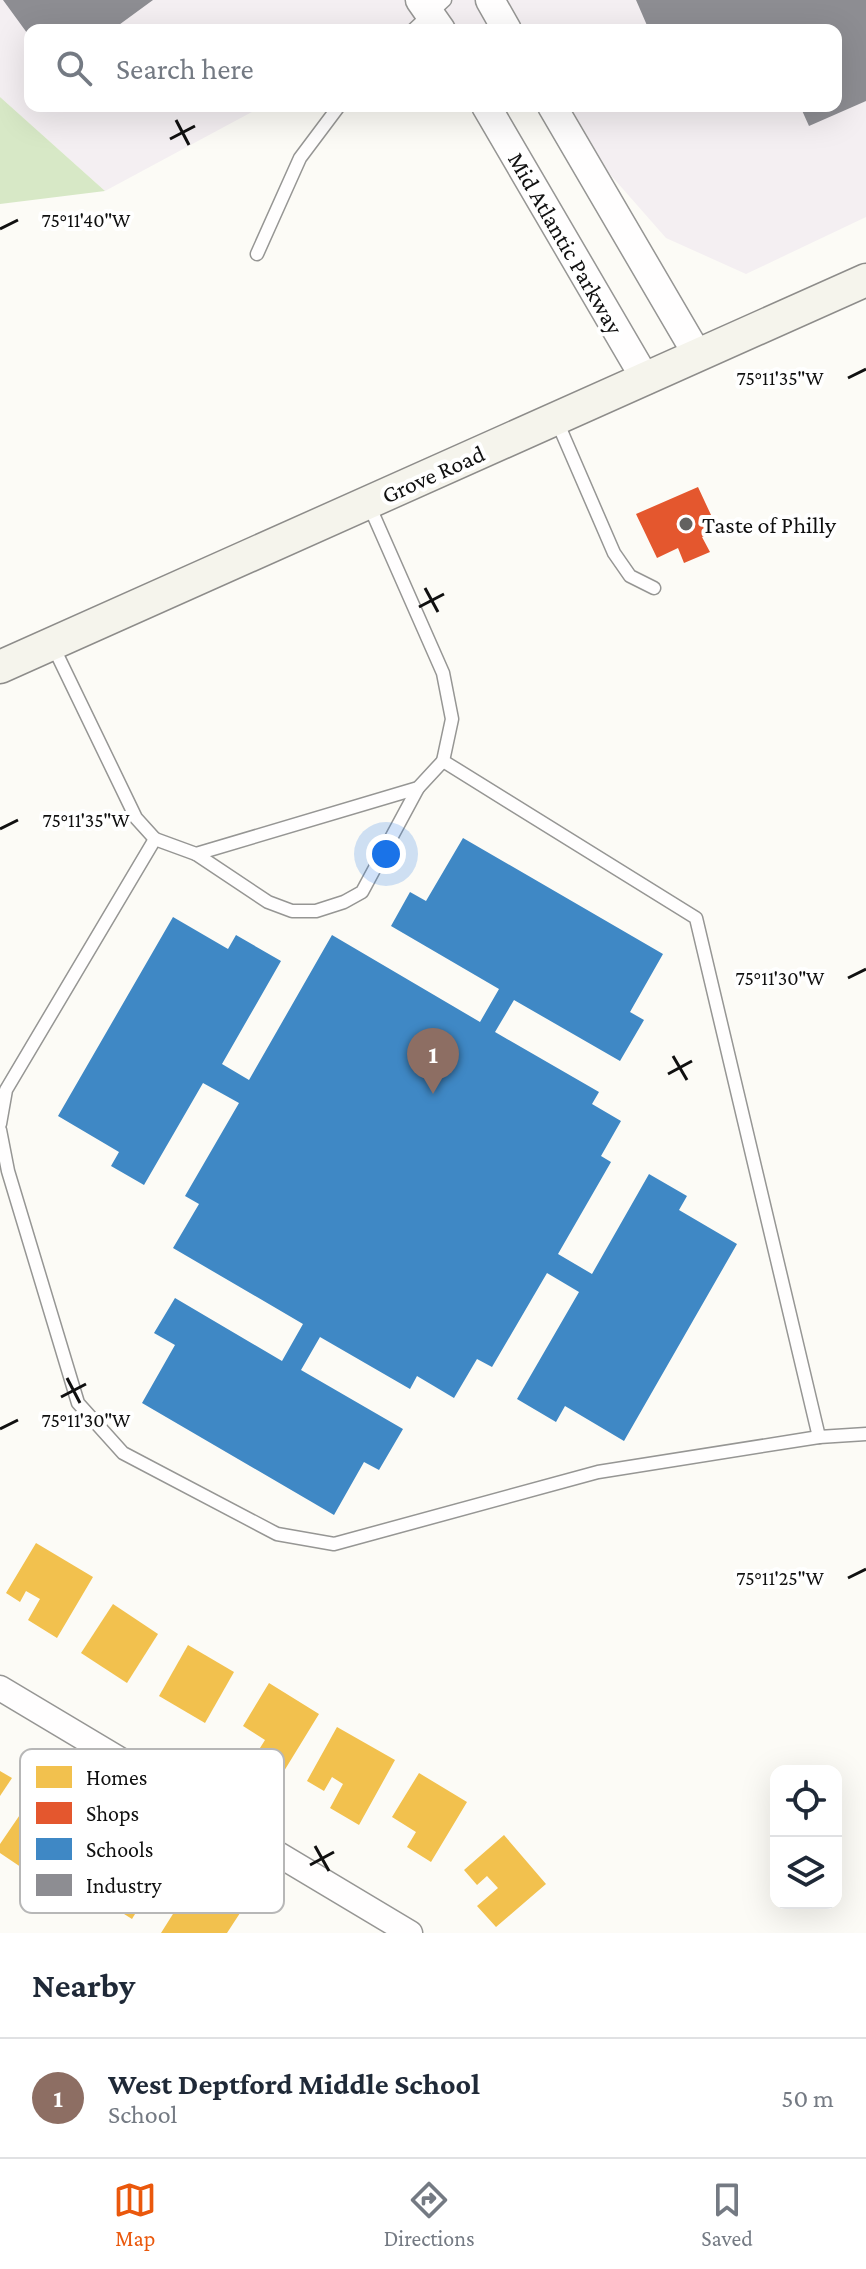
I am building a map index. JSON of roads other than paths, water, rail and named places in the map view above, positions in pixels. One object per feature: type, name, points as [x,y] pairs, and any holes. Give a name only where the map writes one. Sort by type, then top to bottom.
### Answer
[{"type":"main road","name":"Grove Road","points":[[0,667],[866,280]]},
{"type":"street","points":[[490,0],[504,24]]},
{"type":"street","name":"Mid Atlantic Parkway","points":[[490,112],[646,380]]},
{"type":"street","points":[[556,112],[697,354]]},
{"type":"street","points":[[0,1688],[102,1749]]},
{"type":"street","points":[[284,1858],[410,1933]]},
{"type":"lane","points":[[257,254],[300,158],[334,112]]},
{"type":"lane","points":[[556,419],[614,553],[630,576],[654,588]]},
{"type":"lane","points":[[52,644],[136,818],[155,839],[196,854],[268,902],[292,911],[316,911],[344,902],[362,892],[418,788],[443,761],[452,719],[443,673],[368,502]]},
{"type":"lane","points":[[443,761],[696,918],[819,1437]]},
{"type":"lane","points":[[196,854],[418,788]]},
{"type":"lane","points":[[155,839],[6,1090],[0,1127],[8,1171],[78,1403],[123,1453],[277,1534],[334,1544],[598,1472],[819,1437],[866,1434]]},
{"type":"place","name":"Taste of Philly","points":[[686,524]]},
{"type":"place","name":"West Deptford Middle School","points":[[433,1094]]}]
